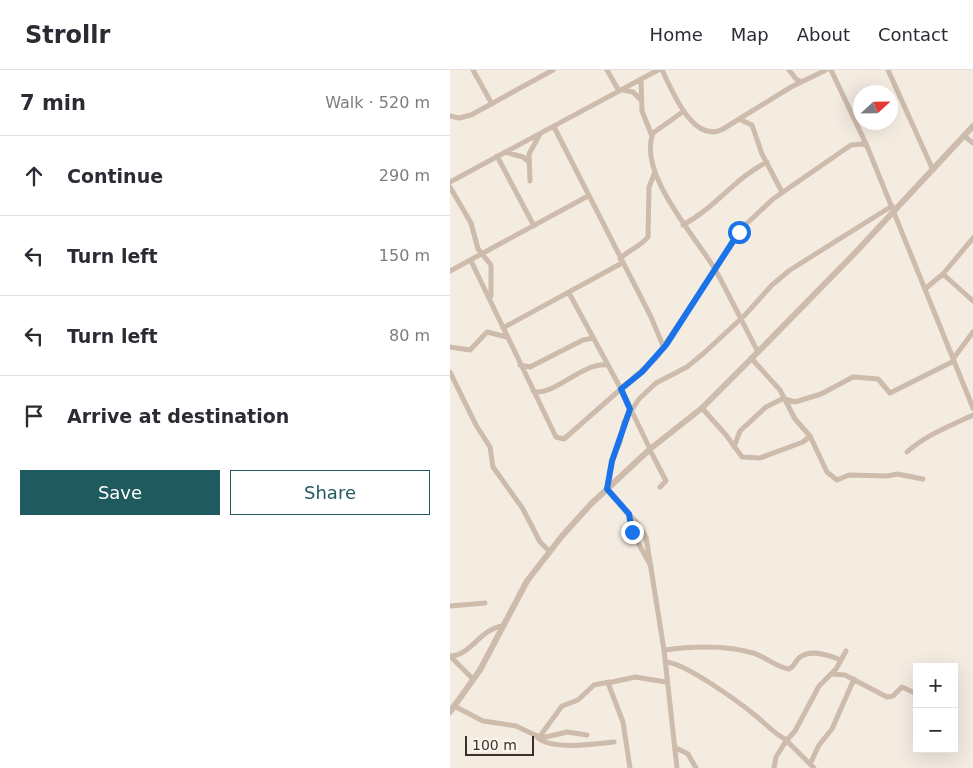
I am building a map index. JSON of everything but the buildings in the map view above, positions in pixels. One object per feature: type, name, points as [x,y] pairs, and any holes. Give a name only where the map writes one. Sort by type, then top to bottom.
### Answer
[{"type":"street","points":[[473,70],[492,104]]},
{"type":"street","points":[[450,116],[462,118],[492,104],[553,70]]},
{"type":"street","points":[[607,70],[620,90],[632,92],[640,100]]},
{"type":"street","points":[[450,182],[658,70]]},
{"type":"street","points":[[662,70],[684,112],[693,123],[705,131],[713,132],[720,131],[792,87],[826,70]]},
{"type":"street","points":[[790,70],[794,77],[801,82]]},
{"type":"street","points":[[831,70],[868,146],[973,408]]},
{"type":"street","points":[[888,70],[933,170]]},
{"type":"street","points":[[792,87],[794,77]]},
{"type":"street","points":[[641,79],[640,100],[642,111],[652,136],[650,155],[655,172],[684,225],[715,270],[758,352]]},
{"type":"street","points":[[652,136],[684,112]]},
{"type":"street","points":[[739,119],[752,125],[782,192]]},
{"type":"street","points":[[614,742],[577,746],[545,743],[537,736],[516,726],[483,721],[452,709],[473,679],[527,581],[549,551],[607,489],[650,450],[702,408],[758,352],[973,126]]},
{"type":"street","points":[[554,127],[651,318],[664,348]]},
{"type":"street","points":[[530,181],[530,151],[541,134]]},
{"type":"street","points":[[964,136],[973,144]]},
{"type":"street","points":[[471,261],[532,391],[556,437],[562,439],[580,426],[642,372],[664,348],[739,232],[782,192],[851,145],[862,144],[868,146]]},
{"type":"street","points":[[505,152],[522,157],[529,162]]},
{"type":"street","points":[[497,156],[534,226]]},
{"type":"street","points":[[684,225],[706,212],[750,170],[767,162]]},
{"type":"street","points":[[503,328],[569,293],[621,261],[625,253],[644,242],[648,237],[649,192],[655,172]]},
{"type":"street","points":[[450,187],[471,222],[477,246],[492,269],[490,289],[492,304]]},
{"type":"street","points":[[450,271],[588,196]]},
{"type":"street","points":[[607,489],[612,461],[630,409],[650,387],[687,367],[740,320],[772,285],[790,270],[893,208]]},
{"type":"street","points":[[926,289],[943,274],[973,238]]},
{"type":"street","points":[[943,274],[973,301]]},
{"type":"street","points":[[569,293],[665,476],[666,481],[660,486]]},
{"type":"street","points":[[450,347],[470,350],[487,332],[507,337]]},
{"type":"street","points":[[734,447],[740,431],[772,403],[785,398],[795,402],[822,394],[855,377],[878,379],[890,393],[954,360],[973,332]]},
{"type":"street","points":[[520,365],[530,367],[583,340],[593,338]]},
{"type":"street","points":[[751,358],[785,398],[795,419],[810,436],[827,472],[836,480],[850,475],[887,476],[897,474],[923,479]]},
{"type":"street","points":[[532,391],[544,392],[594,365],[607,365]]},
{"type":"street","points":[[450,372],[476,425],[490,447],[493,467],[523,509],[540,542],[549,551]]},
{"type":"street","points":[[702,408],[726,435],[742,457],[758,459],[794,446],[810,436]]},
{"type":"street","points":[[907,452],[921,440],[973,415]]},
{"type":"street","points":[[607,489],[646,537],[664,650],[666,682],[676,748],[677,768]]},
{"type":"street","points":[[629,514],[633,534],[652,568]]},
{"type":"street","points":[[450,606],[485,603]]},
{"type":"street","points":[[450,656],[461,654],[483,634],[503,626]]},
{"type":"street","points":[[664,650],[683,648],[726,649],[752,653],[789,669],[801,657],[811,654],[826,655],[841,660]]},
{"type":"street","points":[[774,768],[776,757],[785,740],[793,734],[812,696],[846,651]]},
{"type":"street","points":[[450,656],[473,679]]},
{"type":"street","points":[[665,662],[680,664],[750,711],[785,740],[810,766],[819,745],[832,729],[854,680]]},
{"type":"street","points":[[830,674],[839,673],[888,697],[892,697],[902,688],[913,692]]},
{"type":"street","points":[[537,736],[562,706],[578,700],[600,683],[635,677],[666,682]]},
{"type":"street","points":[[609,682],[610,690],[623,722],[630,768]]},
{"type":"street","points":[[537,736],[549,736],[567,732],[587,735]]},
{"type":"street","points":[[676,748],[688,754],[696,768]]},
{"type":"route","points":[[632,532],[629,514],[607,489],[612,461],[630,409],[621,389],[642,372],[666,345],[739,232]]}]
